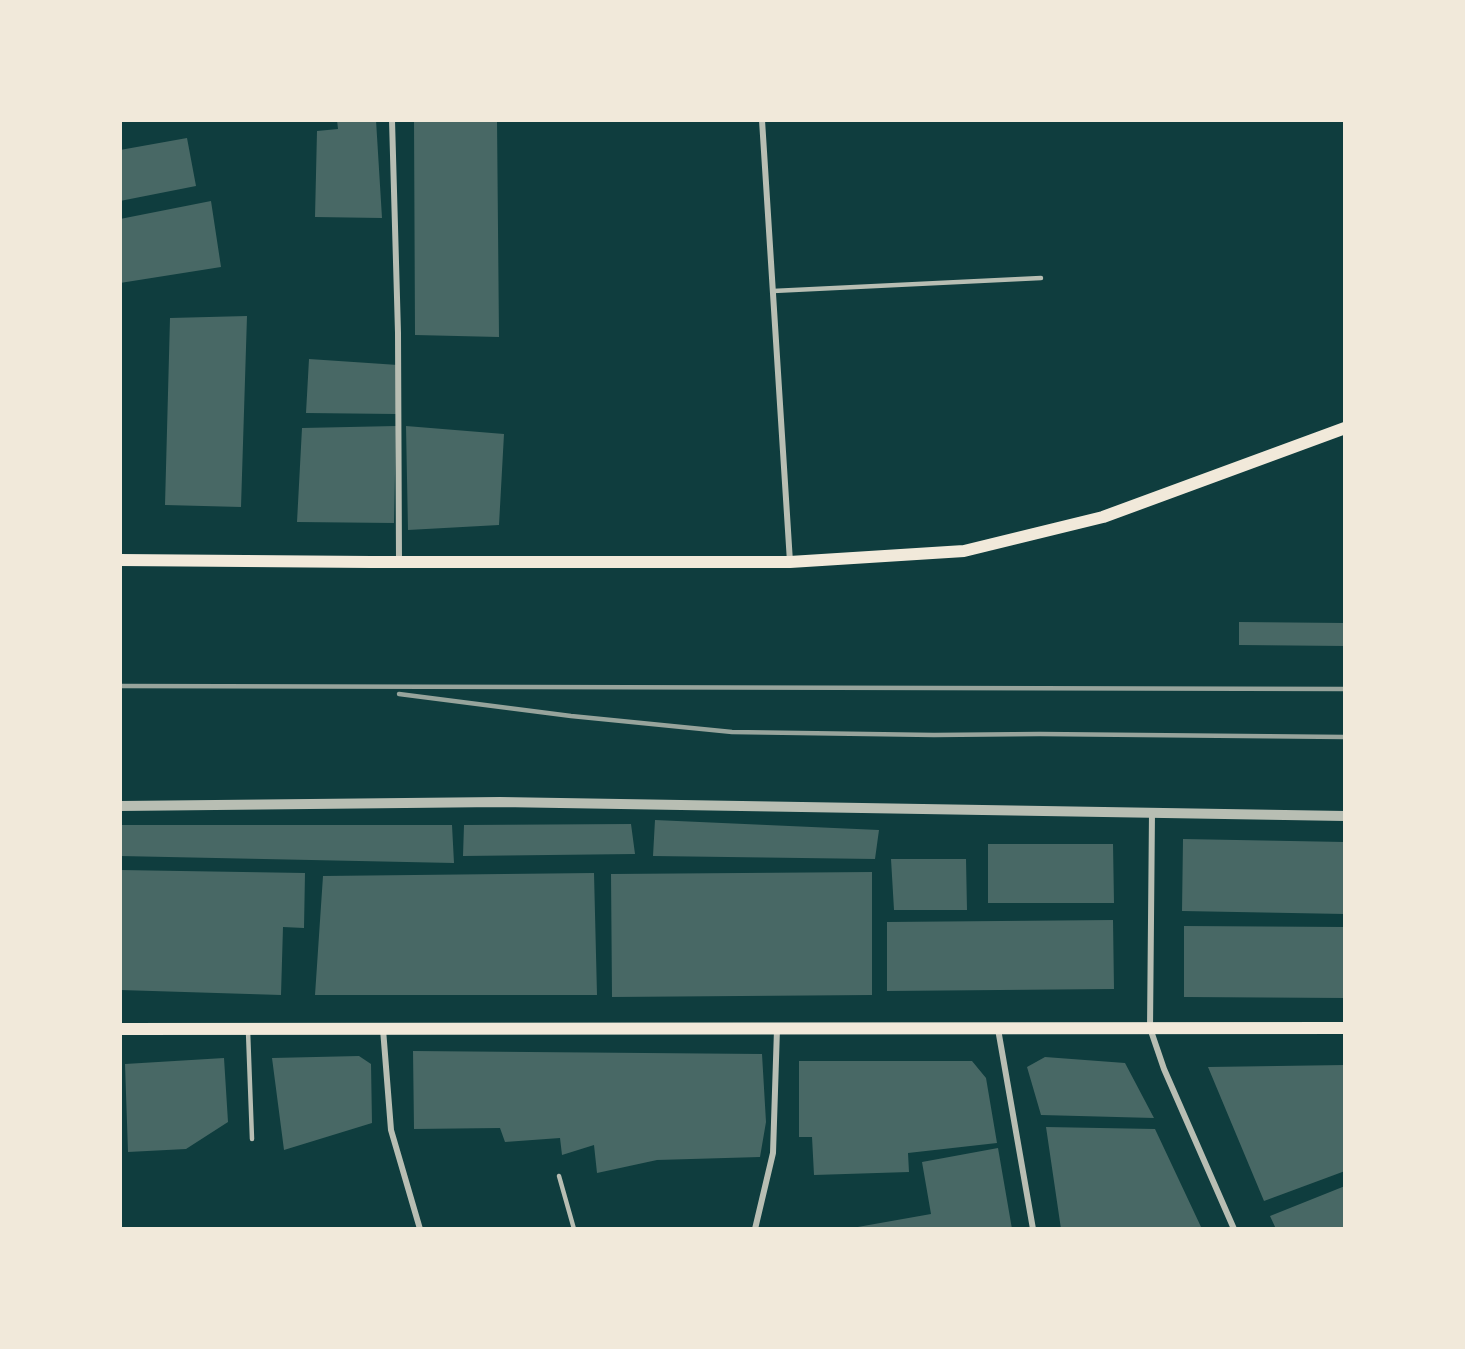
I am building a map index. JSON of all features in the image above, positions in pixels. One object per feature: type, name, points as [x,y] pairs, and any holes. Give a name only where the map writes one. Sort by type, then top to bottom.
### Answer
[{"type":"main road","points":[[120,560],[789,562],[964,551],[1103,517],[1345,428]]},
{"type":"main road","points":[[120,1029],[1345,1028]]},
{"type":"street","points":[[392,120],[398,333],[399,562]]},
{"type":"street","points":[[762,120],[789,562]]},
{"type":"street","points":[[120,806],[500,802],[1345,816]]},
{"type":"street","points":[[1152,812],[1150,1028],[1164,1069],[1234,1229]]},
{"type":"street","points":[[754,1229],[773,1153],[777,1028]]},
{"type":"street","points":[[998,1028],[1033,1229]]},
{"type":"street","points":[[383,1029],[391,1130],[420,1229]]},
{"type":"lane","points":[[772,291],[1041,278]]},
{"type":"lane","points":[[248,1029],[252,1139]]},
{"type":"lane","points":[[559,1176],[574,1229]]},
{"type":"building","points":[[337,120],[376,120],[382,218],[315,217],[317,131],[338,129]]},
{"type":"building","points":[[414,120],[497,120],[499,337],[415,335]]},
{"type":"building","points":[[187,138],[196,186],[120,201],[120,150]]},
{"type":"building","points":[[211,201],[221,267],[120,283],[120,219]]},
{"type":"building","points":[[247,316],[241,507],[165,505],[170,318]]},
{"type":"building","points":[[309,359],[398,365],[396,414],[306,413]]},
{"type":"building","points":[[396,426],[394,523],[297,522],[302,428]]},
{"type":"building","points":[[406,426],[504,434],[499,525],[408,530]]},
{"type":"building","points":[[1239,622],[1345,623],[1345,646],[1239,645]]},
{"type":"building","points":[[655,820],[879,830],[875,859],[653,856]]},
{"type":"building","points":[[631,824],[635,854],[463,856],[464,825]]},
{"type":"building","points":[[120,825],[452,825],[454,863],[120,856]]},
{"type":"building","points":[[1183,839],[1345,842],[1345,914],[1182,911]]},
{"type":"building","points":[[988,844],[1113,844],[1114,903],[988,903]]},
{"type":"building","points":[[891,859],[966,859],[967,910],[894,910]]},
{"type":"building","points":[[120,870],[305,873],[304,928],[283,927],[281,995],[120,990]]},
{"type":"building","points":[[872,872],[872,995],[612,997],[611,874]]},
{"type":"building","points":[[594,873],[597,995],[315,995],[323,876]]},
{"type":"building","points":[[1113,920],[1114,989],[887,991],[887,922]]},
{"type":"building","points":[[1184,926],[1345,927],[1345,998],[1184,997]]},
{"type":"building","points":[[413,1051],[762,1054],[766,1122],[760,1157],[657,1160],[597,1173],[594,1145],[562,1155],[560,1138],[505,1142],[500,1128],[414,1129]]},
{"type":"building","points":[[359,1056],[371,1064],[372,1123],[284,1150],[272,1058]]},
{"type":"building","points":[[1045,1057],[1125,1063],[1154,1118],[1041,1115],[1027,1067]]},
{"type":"building","points":[[224,1058],[228,1122],[186,1149],[128,1152],[125,1064]]},
{"type":"building","points":[[799,1061],[972,1061],[986,1078],[997,1143],[908,1153],[909,1172],[814,1175],[812,1137],[799,1137]]},
{"type":"building","points":[[1345,1065],[1345,1171],[1264,1201],[1208,1067]]},
{"type":"building","points":[[1046,1127],[1155,1129],[1202,1229],[1061,1229]]},
{"type":"building","points":[[998,1148],[1012,1229],[852,1229],[931,1214],[922,1162]]},
{"type":"building","points":[[1345,1186],[1345,1229],[1276,1229],[1270,1216]]},
{"type":"railway","points":[[120,686],[1345,689]]},
{"type":"railway","points":[[399,694],[571,716],[732,732],[1345,737]]}]
